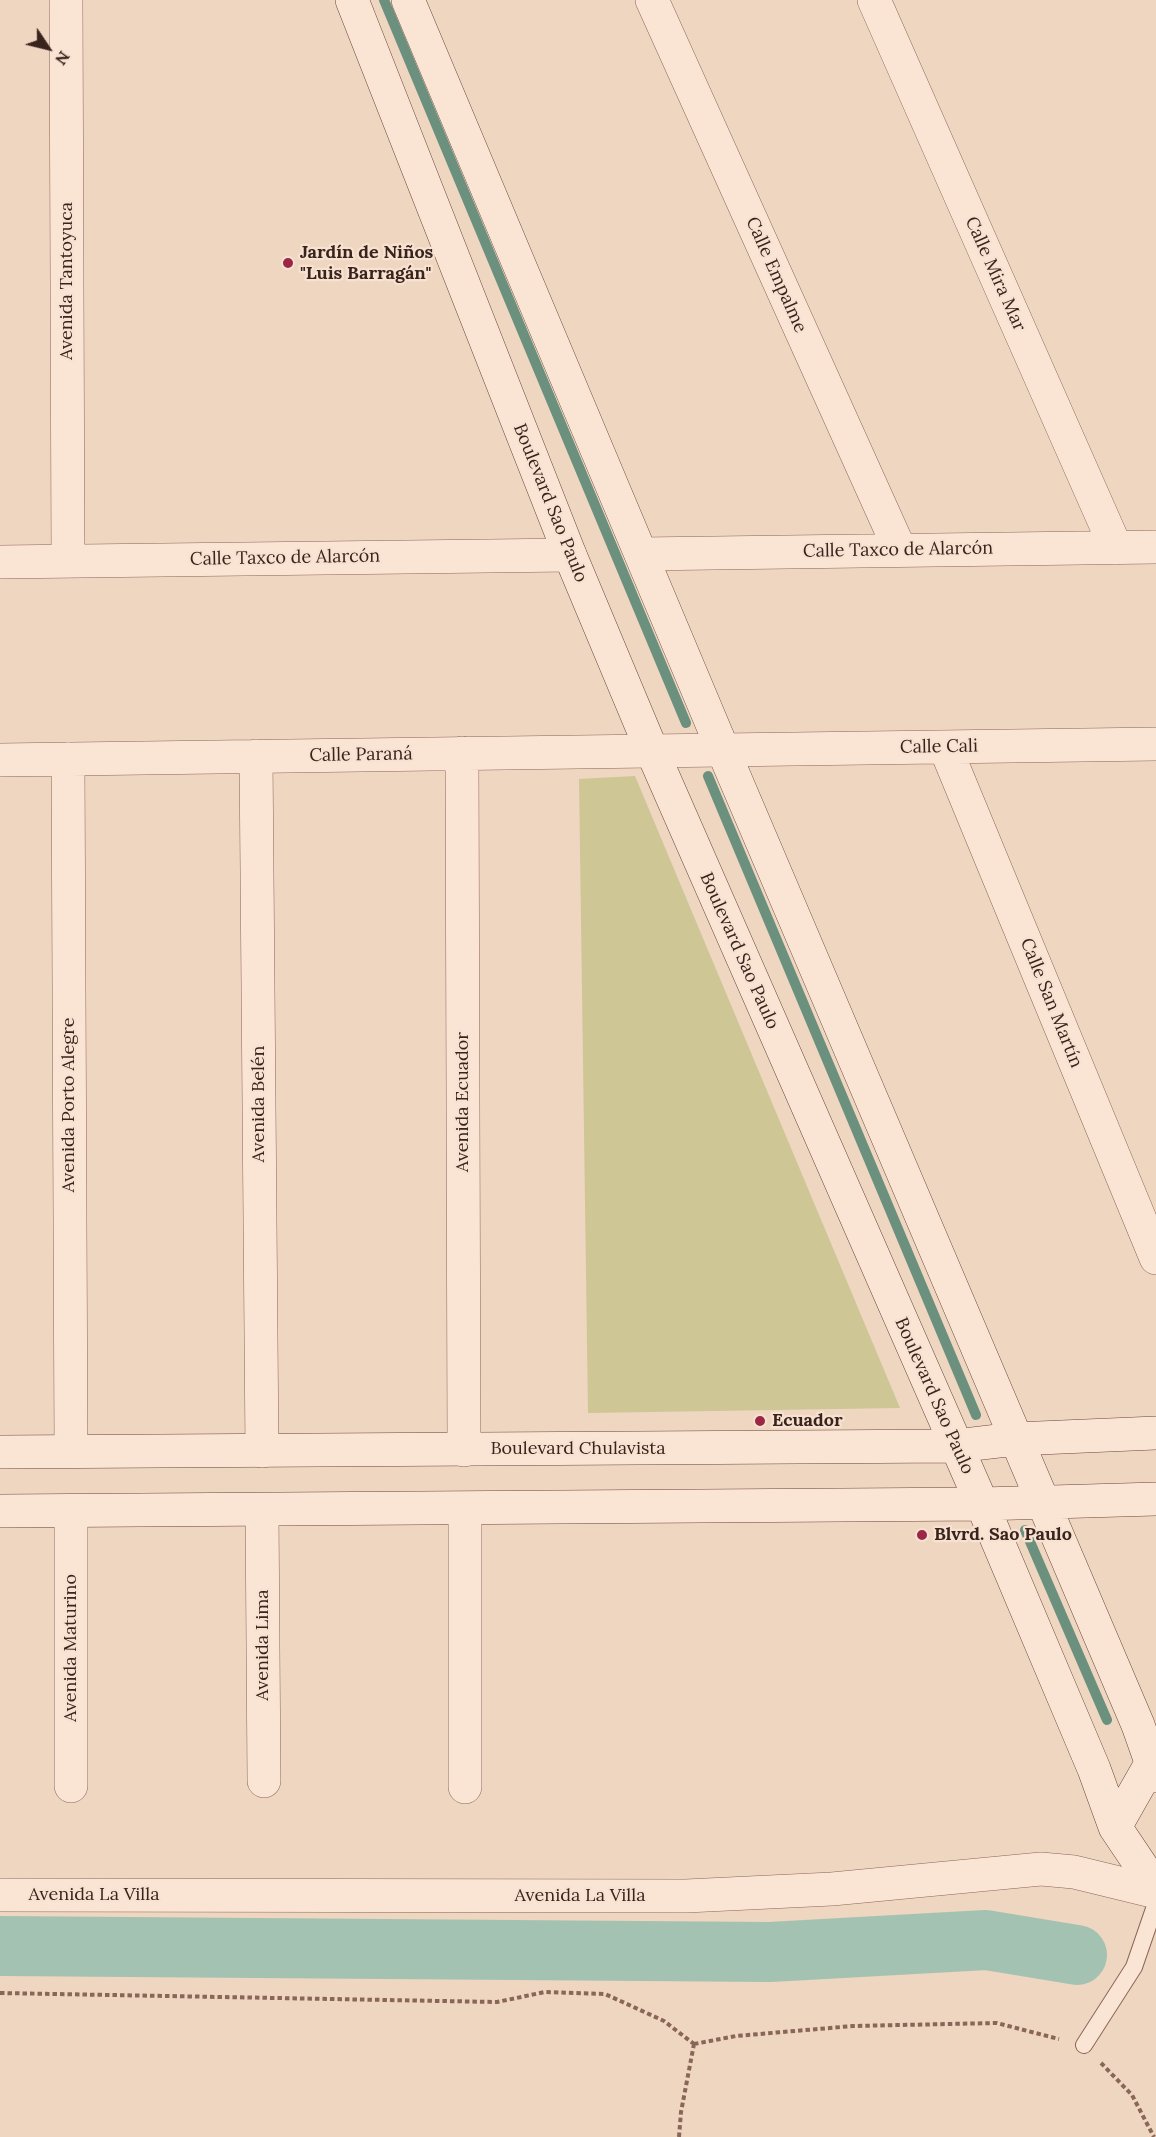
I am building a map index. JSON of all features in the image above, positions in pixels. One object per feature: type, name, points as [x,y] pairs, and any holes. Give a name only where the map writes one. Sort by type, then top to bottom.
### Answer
[{"type":"street","name":"Avenida Tantoyuca","points":[[66,0],[68,561]]},
{"type":"street","name":"Boulevard Sao Paulo","points":[[352,0],[570,555],[652,751],[982,1504],[1094,1770],[1115,1827],[1156,1890]]},
{"type":"street","points":[[408,0],[723,750],[1015,1439],[1044,1501],[1154,1765],[1115,1827]]},
{"type":"street","name":"Calle Empalme","points":[[652,0],[900,550]]},
{"type":"street","name":"Calle Mira Mar","points":[[874,0],[1116,548]]},
{"type":"street","name":"Calle Taxco de Alarcón","points":[[641,554],[1156,547]]},
{"type":"street","name":"Calle Taxco de Alarcón","points":[[0,562],[570,555]]},
{"type":"street","name":"Calle Cali","points":[[723,750],[1156,744]]},
{"type":"street","name":"Calle San Martín","points":[[945,747],[1156,1258]]},
{"type":"street","name":"Calle Paraná","points":[[0,760],[723,750]]},
{"type":"street","name":"Avenida Ecuador","points":[[462,753],[464,1450]]},
{"type":"street","name":"Avenida Belén","points":[[256,756],[262,1451]]},
{"type":"street","name":"Avenida Porto Alegre","points":[[68,759],[71,1451]]},
{"type":"street","name":"Boulevard Chulavista","points":[[0,1452],[956,1446],[1015,1439],[1156,1433]]},
{"type":"street","points":[[0,1511],[982,1504],[1156,1499]]},
{"type":"street","points":[[465,1509],[465,1787]]},
{"type":"street","name":"Avenida Lima","points":[[262,1510],[264,1781]]},
{"type":"street","name":"Avenida Maturino","points":[[71,1511],[71,1786]]},
{"type":"street","name":"Avenida La Villa","points":[[0,1895],[686,1896],[832,1889],[1041,1869],[1074,1872],[1156,1890]]},
{"type":"lane","points":[[1084,2045],[1134,1967],[1156,1903]]},
{"type":"path","points":[[0,1993],[496,2002],[546,1992],[605,1994],[663,2021],[694,2044],[736,2036],[853,2026],[997,2023],[1084,2045],[1132,2095],[1154,2137]]},
{"type":"path","points":[[679,2137],[681,2112],[694,2044]]},
{"type":"shaded area","points":[[635,776],[900,1408],[588,1413],[579,779]]},
{"type":"waterway","points":[[384,0],[686,723]]},
{"type":"waterway","points":[[708,776],[976,1415]]},
{"type":"waterway","points":[[1025,1530],[1107,1720]]},
{"type":"waterway","points":[[0,1946],[770,1952],[986,1940],[1077,1955]]},
{"type":"place","name":"Jardín de Niños \"Luis Barragán\"","points":[[288,263]]},
{"type":"place","name":"Ecuador","points":[[760,1421]]},
{"type":"place","name":"Blvrd. Sao Paulo","points":[[922,1535]]}]
